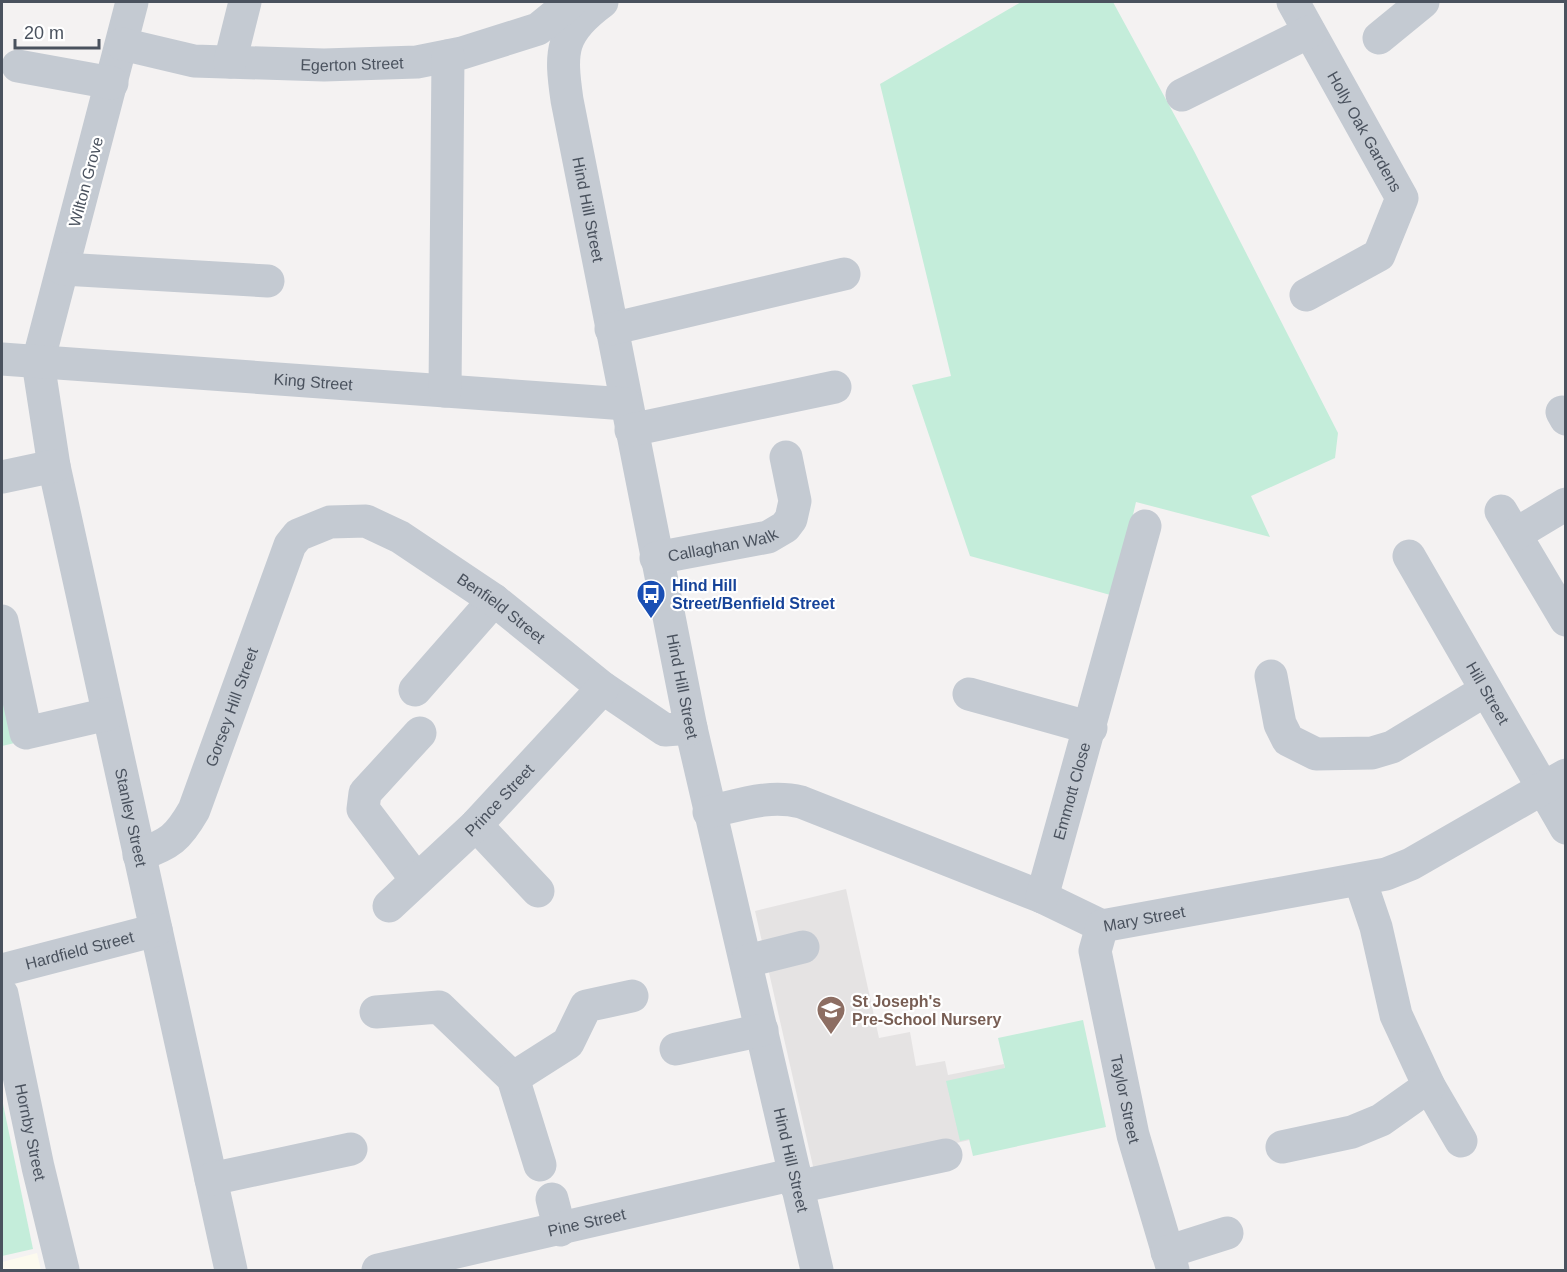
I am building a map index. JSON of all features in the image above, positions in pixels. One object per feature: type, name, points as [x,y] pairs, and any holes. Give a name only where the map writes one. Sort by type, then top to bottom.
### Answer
[{"type":"street","name":"Wilton Grove","points":[[38,362],[132,2]]},
{"type":"street","points":[[230,62],[245,2]]},
{"type":"street","name":"Holly Oak Gardens","points":[[1293,2],[1402,198],[1379,255],[1306,295]]},
{"type":"street","points":[[1379,38],[1423,2]]},
{"type":"street","name":"Egerton Street","points":[[122,44],[194,61],[324,65],[417,62],[448,56],[538,29],[581,5]]},
{"type":"street","name":"Hind Hill Street","points":[[581,5],[561,59],[611,328],[709,812],[747,961],[817,1270]]},
{"type":"street","points":[[1182,95],[1309,32]]},
{"type":"street","points":[[444,390],[448,56]]},
{"type":"street","points":[[18,66],[112,83]]},
{"type":"street","points":[[63,269],[268,281]]},
{"type":"street","points":[[611,328],[844,274]]},
{"type":"street","name":"King Street","points":[[2,359],[444,390],[628,417],[835,387]]},
{"type":"street","name":"Stanley Street","points":[[38,362],[54,466],[231,1270]]},
{"type":"street","name":"Callaghan Walk","points":[[656,558],[768,537],[785,527],[791,519],[795,501],[786,457]]},
{"type":"street","points":[[2,477],[54,466]]},
{"type":"street","points":[[1566,504],[1509,522],[1566,620]]},
{"type":"street","name":"Benfield Street","points":[[298,535],[330,522],[366,522],[400,537],[494,600],[603,688],[665,730],[691,728]]},
{"type":"street","name":"Emmott Close","points":[[1042,897],[1103,687],[1145,526]]},
{"type":"street","name":"Gorsey Hill Street","points":[[139,855],[169,844],[182,830],[194,810],[281,564],[290,545],[298,535]]},
{"type":"street","name":"Hill Street","points":[[1409,556],[1486,690],[1554,782],[1566,828]]},
{"type":"street","points":[[415,690],[494,600]]},
{"type":"street","points":[[2,621],[26,733],[108,714]]},
{"type":"street","points":[[1271,676],[1280,724],[1288,740],[1316,754],[1371,753],[1392,747],[1486,690]]},
{"type":"street","name":"Prince Street","points":[[389,906],[476,825],[603,688]]},
{"type":"street","points":[[969,694],[1005,719],[1091,728]]},
{"type":"street","points":[[416,879],[363,809],[365,793],[420,733]]},
{"type":"street","name":"Mary Street","points":[[709,812],[765,799],[794,801],[1042,897],[1102,926],[1386,874],[1411,864],[1554,782]]},
{"type":"street","points":[[476,825],[538,891]]},
{"type":"street","points":[[1360,880],[1376,927],[1396,1015],[1429,1086],[1461,1141]]},
{"type":"street","name":"Taylor Street","points":[[1102,926],[1095,951],[1133,1135],[1170,1262]]},
{"type":"street","name":"Hardfield Street","points":[[2,970],[156,930]]},
{"type":"street","points":[[747,961],[803,947]]},
{"type":"street","name":"Hornby Street","points":[[2,996],[63,1270]]},
{"type":"street","points":[[513,1078],[568,1043],[586,1006],[632,996]]},
{"type":"street","points":[[376,1012],[439,1006],[513,1078],[540,1166]]},
{"type":"street","points":[[676,1049],[762,1030]]},
{"type":"street","points":[[1282,1147],[1352,1132],[1381,1120],[1429,1086]]},
{"type":"street","points":[[211,1179],[351,1149]]},
{"type":"street","name":"Pine Street","points":[[378,1270],[413,1267],[502,1243],[556,1215],[796,1180],[946,1155]]},
{"type":"street","points":[[1170,1262],[1227,1233]]},
{"type":"shaded area","name":"St Joseph's Pre-School Nursery","points":[[846,889],[879,1038],[910,1032],[916,1066],[945,1061],[948,1075],[1004,1064],[1018,1129],[815,1175],[755,911]]},
{"type":"shaded area","points":[[37,1253],[41,1270],[2,1270],[2,1262]]},
{"type":"green space","points":[[1021,2],[1113,2],[1194,151],[1338,433],[1335,458],[1251,496],[1270,537],[1136,502],[1114,596],[970,556],[912,385],[951,376],[880,84]]},
{"type":"green space","points":[[2,661],[19,742],[2,746]]},
{"type":"green space","points":[[1083,1020],[1106,1127],[973,1156],[969,1139],[960,1141],[946,1081],[1005,1068],[998,1038]]},
{"type":"green space","points":[[2,1099],[33,1249],[2,1256]]},
{"type":"place","name":"Hind Hill Street/Benfield Street","points":[[651,620]]},
{"type":"place","name":"St Joseph's Pre-School Nursery","points":[[831,1036]]}]
